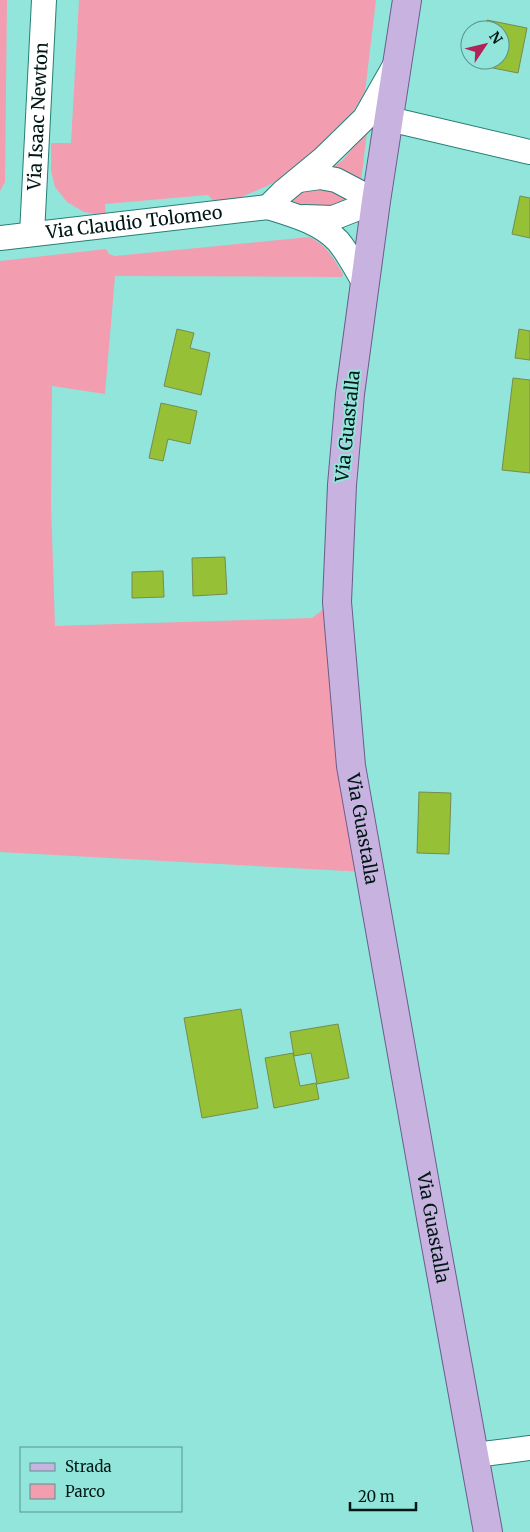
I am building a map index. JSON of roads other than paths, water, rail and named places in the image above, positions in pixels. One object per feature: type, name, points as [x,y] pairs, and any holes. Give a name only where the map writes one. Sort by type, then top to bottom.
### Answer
[{"type":"main road","name":"Via Guastalla","points":[[407,0],[376,201],[350,394],[342,485],[337,602],[351,766],[488,1532]]},
{"type":"street","name":"Via Isaac Newton","points":[[32,234],[44,0]]},
{"type":"street","points":[[366,285],[338,242],[321,227],[297,216],[268,207],[345,139],[365,118],[397,62]]},
{"type":"street","points":[[389,119],[530,152]]},
{"type":"street","points":[[299,180],[320,177],[336,180],[376,201]]},
{"type":"street","points":[[297,216],[333,218],[376,201]]},
{"type":"street","name":"Via Claudio Tolomeo","points":[[0,238],[268,207]]},
{"type":"street","points":[[474,1455],[530,1448]]}]
